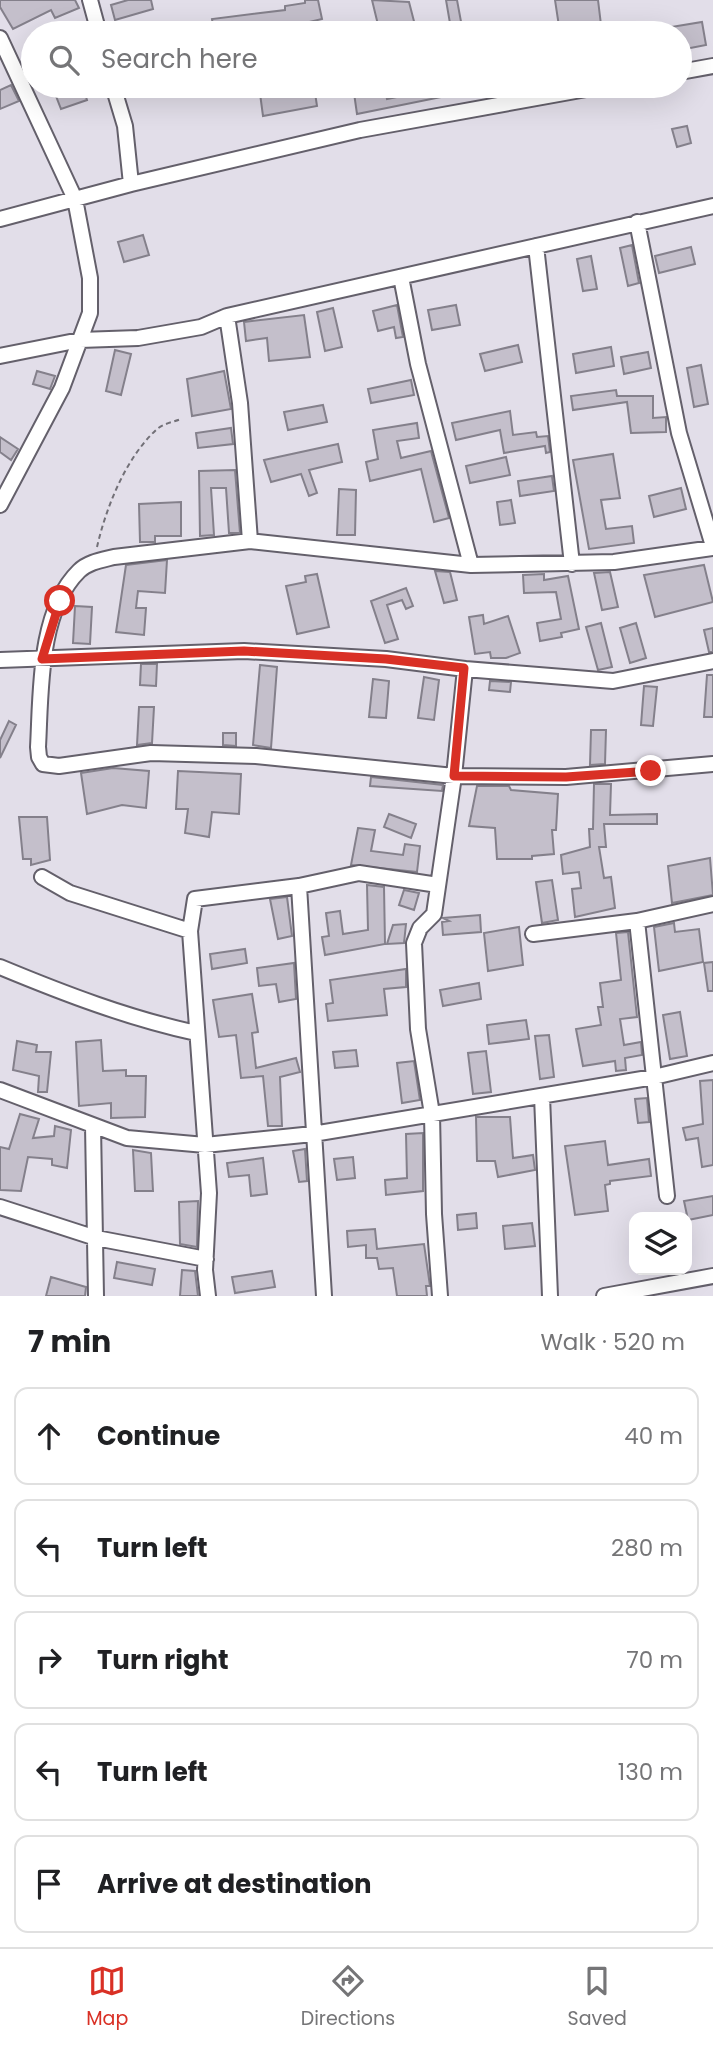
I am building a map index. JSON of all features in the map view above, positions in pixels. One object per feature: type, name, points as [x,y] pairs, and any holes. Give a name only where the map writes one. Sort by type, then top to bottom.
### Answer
[{"type":"street","points":[[90,0],[96,21]]},
{"type":"street","points":[[0,37],[21,83]]},
{"type":"street","points":[[692,70],[713,66]]},
{"type":"street","points":[[0,505],[62,388],[90,313],[90,278],[75,200],[28,98]]},
{"type":"street","points":[[117,98],[125,126],[131,184]]},
{"type":"street","points":[[0,219],[131,184],[360,130],[537,98]]},
{"type":"street","points":[[0,356],[80,340],[138,338],[201,327],[227,316],[713,206]]},
{"type":"street","points":[[636,222],[679,433],[713,547],[634,560],[471,565],[250,541],[225,542],[93,562],[79,571],[60,601],[42,659],[38,757],[43,764],[60,766],[144,753],[256,756],[454,776],[566,777],[713,764]]},
{"type":"street","points":[[536,246],[572,564]]},
{"type":"street","points":[[401,277],[418,364],[471,565]]},
{"type":"street","points":[[227,316],[240,403],[250,541]]},
{"type":"street","points":[[0,660],[244,651],[386,659],[613,681],[713,661]]},
{"type":"street","points":[[440,1296],[433,1214],[432,1114],[418,1029],[414,943],[420,928],[433,914],[454,776],[464,668]]},
{"type":"street","points":[[208,1296],[205,1259],[209,1193],[190,931],[195,899],[299,886],[359,873],[438,885]]},
{"type":"street","points":[[42,877],[70,893],[190,931]]},
{"type":"street","points":[[299,886],[324,1296]]},
{"type":"street","points":[[533,934],[637,921],[713,904]]},
{"type":"street","points":[[637,921],[667,1196]]},
{"type":"street","points":[[0,967],[147,1022],[197,1033]]},
{"type":"street","points":[[0,1090],[127,1138],[205,1146],[313,1134],[654,1077],[713,1063]]},
{"type":"street","points":[[542,1096],[550,1296]]},
{"type":"street","points":[[93,1126],[96,1296]]},
{"type":"street","points":[[0,1207],[96,1238],[205,1259]]},
{"type":"street","points":[[604,1296],[668,1290],[713,1276]]},
{"type":"path","points":[[93,562],[102,526],[120,484],[141,448],[158,428],[181,419]]},
{"type":"building","points":[[0,0],[75,0],[79,8],[55,18],[51,10],[29,21],[21,21],[21,25],[13,29],[0,7]]},
{"type":"building","points":[[128,0],[151,0],[153,9],[115,20],[111,5]]},
{"type":"building","points":[[305,0],[318,0],[322,19],[212,21],[285,10],[285,6],[305,3]]},
{"type":"building","points":[[372,0],[409,2],[414,21],[377,21]]},
{"type":"building","points":[[446,0],[457,0],[461,21],[450,21]]},
{"type":"building","points":[[555,0],[598,0],[601,21],[558,21]]},
{"type":"building","points":[[702,22],[706,45],[692,48],[692,24]]},
{"type":"building","points":[[11,85],[19,101],[0,109],[0,90]]},
{"type":"building","points":[[57,98],[86,98],[87,100],[61,109]]},
{"type":"building","points":[[261,98],[316,98],[317,106],[263,116]]},
{"type":"building","points":[[355,98],[436,98],[357,114]]},
{"type":"building","points":[[687,126],[691,143],[677,147],[672,129]]},
{"type":"building","points":[[143,235],[149,255],[124,262],[118,242]]},
{"type":"building","points":[[632,245],[639,283],[628,286],[620,248]]},
{"type":"building","points":[[691,247],[695,264],[659,273],[655,256]]},
{"type":"building","points":[[591,256],[597,289],[583,291],[577,259]]},
{"type":"building","points":[[397,305],[403,337],[396,338],[394,327],[378,331],[373,311]]},
{"type":"building","points":[[456,305],[460,325],[432,330],[428,310]]},
{"type":"building","points":[[333,308],[342,347],[325,351],[317,312]]},
{"type":"building","points":[[304,315],[310,357],[269,361],[267,338],[246,341],[244,322]]},
{"type":"building","points":[[518,345],[522,362],[485,371],[480,354]]},
{"type":"building","points":[[611,347],[614,366],[576,373],[573,354]]},
{"type":"building","points":[[115,350],[131,354],[121,395],[106,391]]},
{"type":"building","points":[[648,352],[651,368],[624,374],[621,357]]},
{"type":"building","points":[[701,365],[708,404],[694,407],[687,368]]},
{"type":"building","points":[[37,371],[55,376],[50,389],[33,384]]},
{"type":"building","points":[[224,371],[231,409],[192,416],[187,379]]},
{"type":"building","points":[[411,380],[414,395],[371,403],[368,389]]},
{"type":"building","points":[[616,390],[617,396],[653,396],[653,418],[666,417],[666,432],[631,433],[627,402],[573,410],[571,396]]},
{"type":"building","points":[[323,405],[327,422],[288,430],[284,412]]},
{"type":"building","points":[[510,411],[513,435],[536,432],[537,437],[548,436],[550,452],[546,453],[545,446],[504,453],[500,430],[456,440],[452,423]]},
{"type":"building","points":[[417,423],[419,438],[397,441],[401,458],[431,451],[449,518],[434,522],[421,469],[370,481],[366,462],[378,459],[373,430]]},
{"type":"building","points":[[231,428],[233,444],[198,448],[196,433]]},
{"type":"building","points":[[0,437],[18,449],[11,460],[0,452]]},
{"type":"building","points":[[338,444],[342,462],[309,470],[317,493],[309,496],[301,474],[271,482],[264,460]]},
{"type":"building","points":[[613,454],[620,498],[601,500],[606,529],[632,526],[634,543],[589,549],[573,460]]},
{"type":"building","points":[[506,457],[510,475],[470,483],[466,466]]},
{"type":"building","points":[[235,470],[240,533],[229,533],[226,488],[211,488],[214,535],[200,536],[199,471]]},
{"type":"building","points":[[552,476],[554,491],[520,496],[518,481]]},
{"type":"building","points":[[681,488],[686,509],[654,517],[649,496]]},
{"type":"building","points":[[339,489],[356,490],[355,535],[337,535]]},
{"type":"building","points":[[511,500],[515,523],[500,525],[497,502]]},
{"type":"building","points":[[181,502],[181,536],[155,536],[155,542],[140,542],[139,504]]},
{"type":"building","points":[[167,560],[165,593],[138,591],[136,608],[146,608],[144,635],[116,632],[126,565]]},
{"type":"building","points":[[704,565],[713,602],[655,617],[644,575]]},
{"type":"building","points":[[435,571],[450,572],[457,600],[444,603]]},
{"type":"building","points":[[610,572],[618,607],[602,610],[594,573]]},
{"type":"building","points":[[317,574],[329,627],[297,634],[286,586],[306,582],[305,576]]},
{"type":"building","points":[[544,574],[544,580],[568,576],[579,629],[561,633],[562,637],[540,641],[537,623],[561,619],[556,592],[524,593],[523,575]]},
{"type":"building","points":[[406,588],[413,606],[406,609],[402,600],[387,605],[398,639],[385,643],[371,601]]},
{"type":"building","points":[[75,606],[92,607],[90,644],[73,643]]},
{"type":"building","points":[[483,615],[484,624],[508,616],[520,653],[506,658],[491,658],[490,652],[475,654],[469,617]]},
{"type":"building","points":[[601,623],[612,667],[598,670],[586,627]]},
{"type":"building","points":[[636,623],[646,658],[630,663],[620,628]]},
{"type":"building","points":[[713,628],[713,652],[709,652],[704,630]]},
{"type":"building","points":[[141,664],[157,664],[156,686],[140,685]]},
{"type":"building","points":[[260,665],[277,667],[271,748],[253,745]]},
{"type":"building","points":[[707,675],[713,675],[713,717],[704,717]]},
{"type":"building","points":[[424,677],[439,680],[434,720],[418,718]]},
{"type":"building","points":[[373,679],[389,681],[386,718],[369,717]]},
{"type":"building","points":[[490,681],[511,682],[510,692],[489,690]]},
{"type":"building","points":[[644,686],[657,687],[653,726],[641,725]]},
{"type":"building","points":[[139,707],[154,707],[152,743],[137,745]]},
{"type":"building","points":[[9,721],[16,725],[0,758],[0,740]]},
{"type":"building","points":[[591,730],[606,730],[605,764],[590,765]]},
{"type":"building","points":[[223,733],[236,733],[236,746],[223,745]]},
{"type":"building","points":[[113,768],[149,771],[146,808],[122,805],[87,814],[81,773]]},
{"type":"building","points":[[178,771],[241,774],[239,814],[212,812],[209,837],[185,833],[188,809],[176,809]]},
{"type":"building","points":[[371,777],[443,785],[442,791],[370,786]]},
{"type":"building","points":[[594,784],[611,784],[610,815],[657,814],[657,824],[604,824],[606,847],[599,847],[604,878],[611,877],[615,908],[575,917],[572,889],[581,888],[579,872],[563,874],[561,855],[590,847],[589,829],[593,829]]},
{"type":"building","points":[[477,786],[509,786],[511,790],[558,794],[556,830],[552,830],[554,854],[532,856],[532,859],[497,859],[495,828],[469,826]]},
{"type":"building","points":[[389,814],[416,824],[411,838],[384,827]]},
{"type":"building","points":[[19,817],[47,817],[50,860],[31,865],[31,859],[23,859]]},
{"type":"building","points":[[358,828],[375,830],[371,851],[403,855],[405,844],[420,846],[417,872],[351,865]]},
{"type":"building","points":[[710,858],[713,895],[672,903],[668,866]]},
{"type":"building","points":[[552,880],[558,920],[542,923],[536,882]]},
{"type":"building","points":[[367,885],[384,887],[385,944],[325,955],[322,937],[329,936],[326,913],[340,911],[343,934],[368,930]]},
{"type":"building","points":[[404,890],[419,893],[414,910],[399,905]]},
{"type":"building","points":[[287,897],[292,936],[278,939],[270,899]]},
{"type":"building","points":[[480,915],[481,932],[443,935],[442,922],[449,921],[443,918]]},
{"type":"building","points":[[674,923],[675,932],[699,929],[703,962],[659,971],[654,927]]},
{"type":"building","points":[[406,924],[404,943],[387,944],[393,925]]},
{"type":"building","points":[[519,927],[523,965],[488,971],[484,933]]},
{"type":"building","points":[[628,932],[637,1017],[620,1019],[624,1045],[641,1042],[642,1055],[625,1058],[626,1070],[616,1071],[615,1061],[583,1066],[576,1029],[601,1025],[598,1007],[603,1007],[600,983],[621,980],[616,933]]},
{"type":"building","points":[[245,949],[247,963],[212,969],[210,954]]},
{"type":"building","points":[[713,962],[713,991],[708,991],[704,963]]},
{"type":"building","points":[[294,963],[296,999],[279,1002],[276,984],[259,986],[257,968]]},
{"type":"building","points":[[406,969],[406,987],[384,989],[387,1015],[328,1021],[326,1004],[333,1003],[330,980]]},
{"type":"building","points":[[479,983],[481,999],[443,1006],[440,990]]},
{"type":"building","points":[[252,994],[258,1032],[252,1033],[256,1068],[296,1058],[300,1072],[280,1077],[282,1126],[268,1126],[263,1076],[241,1078],[236,1035],[219,1037],[213,1000]]},
{"type":"building","points":[[680,1012],[687,1056],[670,1059],[663,1015]]},
{"type":"building","points":[[526,1020],[529,1039],[489,1044],[487,1025]]},
{"type":"building","points":[[549,1035],[554,1077],[540,1079],[535,1036]]},
{"type":"building","points":[[101,1040],[103,1071],[126,1070],[126,1076],[146,1076],[145,1117],[111,1118],[111,1103],[79,1106],[76,1042]]},
{"type":"building","points":[[17,1041],[37,1045],[36,1052],[51,1052],[47,1092],[38,1092],[39,1076],[13,1070]]},
{"type":"building","points":[[356,1050],[358,1066],[335,1068],[333,1052]]},
{"type":"building","points":[[486,1051],[491,1092],[473,1094],[468,1053]]},
{"type":"building","points":[[414,1061],[420,1100],[402,1103],[397,1063]]},
{"type":"building","points":[[713,1080],[713,1165],[702,1167],[698,1138],[686,1140],[683,1128],[703,1124],[700,1081]]},
{"type":"building","points":[[647,1098],[649,1122],[638,1123],[635,1099]]},
{"type":"building","points":[[20,1114],[39,1119],[33,1138],[54,1136],[55,1126],[71,1130],[67,1168],[52,1165],[52,1159],[28,1157],[21,1191],[0,1190],[0,1147],[9,1149]]},
{"type":"building","points":[[476,1117],[510,1117],[513,1158],[533,1155],[535,1170],[498,1177],[495,1161],[477,1161]]},
{"type":"building","points":[[423,1133],[423,1191],[386,1195],[385,1180],[407,1178],[406,1134]]},
{"type":"building","points":[[605,1141],[608,1165],[649,1159],[651,1176],[610,1181],[610,1184],[605,1185],[608,1211],[575,1215],[565,1146]]},
{"type":"building","points":[[305,1149],[307,1181],[299,1182],[293,1151]]},
{"type":"building","points":[[133,1150],[151,1153],[153,1191],[135,1191]]},
{"type":"building","points":[[353,1157],[355,1178],[337,1180],[334,1159]]},
{"type":"building","points":[[263,1158],[267,1194],[251,1196],[249,1175],[229,1177],[227,1163]]},
{"type":"building","points":[[713,1196],[713,1215],[692,1219],[692,1212],[686,1212],[684,1201]]},
{"type":"building","points":[[198,1201],[197,1247],[180,1244],[179,1202]]},
{"type":"building","points":[[476,1213],[477,1228],[458,1230],[457,1215]]},
{"type":"building","points":[[532,1223],[535,1246],[505,1249],[503,1226]]},
{"type":"building","points":[[375,1229],[377,1249],[424,1244],[430,1286],[426,1286],[427,1296],[397,1296],[393,1268],[379,1269],[377,1258],[366,1258],[366,1245],[348,1247],[347,1231]]},
{"type":"building","points":[[117,1262],[155,1269],[152,1285],[114,1278]]},
{"type":"building","points":[[182,1270],[195,1271],[198,1296],[180,1296]]},
{"type":"building","points":[[272,1271],[275,1287],[235,1293],[232,1277]]},
{"type":"building","points":[[51,1277],[86,1287],[85,1296],[46,1296]]},
{"type":"route","points":[[60,601],[42,659],[244,651],[386,659],[464,668],[454,776],[566,777],[651,771]]}]
